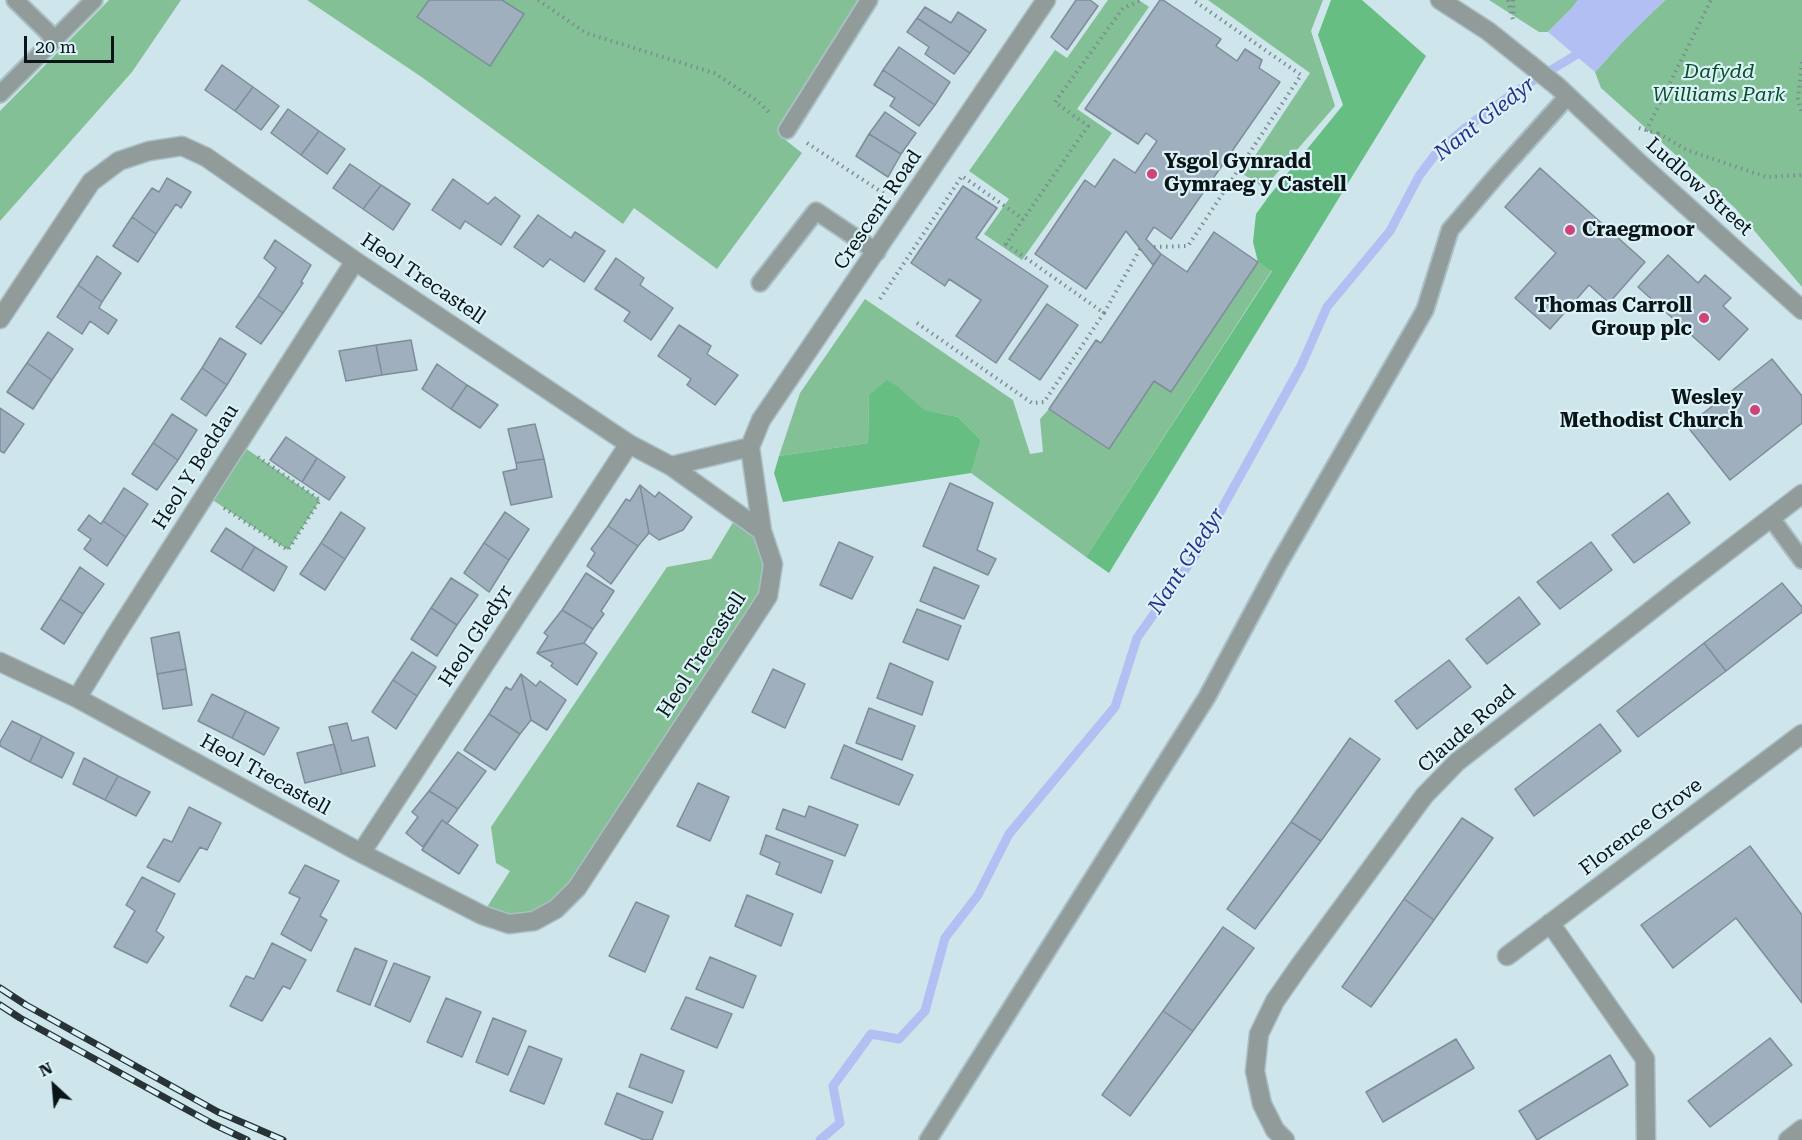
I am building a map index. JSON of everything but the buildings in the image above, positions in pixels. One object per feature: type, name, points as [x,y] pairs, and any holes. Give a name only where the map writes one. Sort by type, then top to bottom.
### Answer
[{"type":"street","name":"Crescent Road","points":[[750,447],[761,420],[1046,0]]},
{"type":"street","points":[[1440,0],[1488,31],[1562,91]]},
{"type":"street","name":"Ludlow Street","points":[[1562,91],[1636,161],[1802,310]]},
{"type":"street","name":"Heol Trecastell","points":[[0,319],[91,182],[118,161],[148,151],[182,146],[206,157],[355,261],[628,444],[671,466],[762,531]]},
{"type":"street","name":"Heol Y Beddau","points":[[77,698],[355,261]]},
{"type":"street","name":"Heol Gledyr","points":[[361,853],[628,444]]},
{"type":"street","points":[[671,466],[750,447]]},
{"type":"street","name":"Heol Trecastell","points":[[0,662],[77,698],[361,853],[482,915],[509,924],[534,921],[556,909],[577,888],[768,596],[773,564],[762,531],[750,447]]},
{"type":"street","name":"Claude Road","points":[[1285,1140],[1275,1130],[1262,1104],[1256,1071],[1259,1034],[1275,1001],[1424,796],[1457,762],[1802,494]]},
{"type":"street","name":"Florence Grove","points":[[1507,956],[1802,734]]},
{"type":"street","points":[[1550,923],[1645,1059],[1646,1140]]},
{"type":"street","points":[[1788,1140],[1802,1129]]},
{"type":"lane","points":[[15,0],[54,38]]},
{"type":"lane","points":[[0,94],[94,0]]},
{"type":"lane","points":[[787,130],[868,0]]},
{"type":"lane","points":[[928,1140],[1207,697],[1278,565],[1425,310],[1450,230],[1497,175],[1562,91]]},
{"type":"lane","points":[[760,283],[816,211],[877,252]]},
{"type":"lane","points":[[1770,518],[1802,560]]},
{"type":"path","points":[[538,0],[586,33],[714,73],[756,100],[787,130],[906,208]]},
{"type":"path","points":[[1104,313],[1006,244],[1088,126],[1055,102],[1123,8],[1142,0]]},
{"type":"path","points":[[1154,247],[1188,246],[1301,75],[1193,0]]},
{"type":"path","points":[[1508,0],[1515,28],[1513,0]]},
{"type":"path","points":[[1646,130],[1711,0]]},
{"type":"path","points":[[1802,62],[1798,99],[1802,113]]},
{"type":"path","points":[[1636,161],[1659,134],[1687,150],[1766,177],[1802,175]]},
{"type":"path","points":[[880,298],[962,176],[1023,219]]},
{"type":"path","points":[[917,323],[1032,403],[1044,402],[1104,313],[1140,249]]},
{"type":"path","points":[[205,495],[288,550],[320,500],[238,443]]},
{"type":"green space","points":[[109,0],[181,0],[132,72],[0,221],[0,111]]},
{"type":"green space","points":[[307,0],[868,0],[790,124],[778,134],[802,153],[717,269],[634,208],[623,224],[423,78]]},
{"type":"green space","points":[[1108,0],[1139,0],[1149,7],[1077,109],[1112,133],[1022,260],[984,234],[1009,199],[969,171],[1055,50],[1067,58]]},
{"type":"green space","points":[[1208,0],[1323,0],[1311,31],[1335,106],[1264,188],[1243,174],[1310,73]]},
{"type":"green space","points":[[1331,0],[1362,0],[1426,56],[1109,573],[1086,557],[1272,271],[1258,262],[1253,242],[1256,214],[1343,105],[1318,35]]},
{"type":"green space","points":[[1489,0],[1578,0],[1548,32],[1539,32]]},
{"type":"green space","name":"Dafydd Williams Park","points":[[1665,0],[1802,0],[1802,287],[1735,208],[1601,88],[1595,72]]},
{"type":"green space","points":[[1258,262],[1272,270],[1086,557],[971,473],[981,440],[958,417],[923,410],[900,388],[869,395],[868,443],[779,456],[800,393],[865,299],[1013,400],[1030,454],[1043,452],[1040,419],[1049,409],[1109,448],[1154,381],[1171,392]]},
{"type":"green space","points":[[887,380],[900,388],[924,410],[958,417],[981,440],[971,473],[783,502],[774,473],[779,456],[868,443],[869,395]]},
{"type":"green space","points":[[238,443],[320,500],[288,550],[205,495]]},
{"type":"green space","points":[[738,514],[762,531],[768,596],[577,888],[534,921],[482,915],[510,871],[496,863],[491,827],[667,567],[711,559]]},
{"type":"water","points":[[1578,0],[1665,0],[1595,72],[1548,32]]},
{"type":"waterway","name":"Nant Gledyr","points":[[820,1140],[840,1123],[833,1086],[871,1034],[899,1039],[925,1011],[945,938],[978,895],[1009,834],[1115,707],[1137,638],[1199,550],[1301,366],[1327,307],[1390,231],[1419,176],[1437,152],[1469,125],[1521,88],[1581,52],[1585,47]]},
{"type":"railway","points":[[0,988],[26,1005],[218,1112],[283,1140]]},
{"type":"railway","points":[[0,1005],[213,1124],[247,1140]]},
{"type":"place","name":"Ysgol Gynradd Gymraeg y Castell","points":[[1152,174]]},
{"type":"place","name":"Craegmoor","points":[[1570,230]]},
{"type":"place","name":"Thomas Carroll Group plc","points":[[1704,318]]},
{"type":"place","name":"Wesley Methodist Church","points":[[1755,410]]}]
